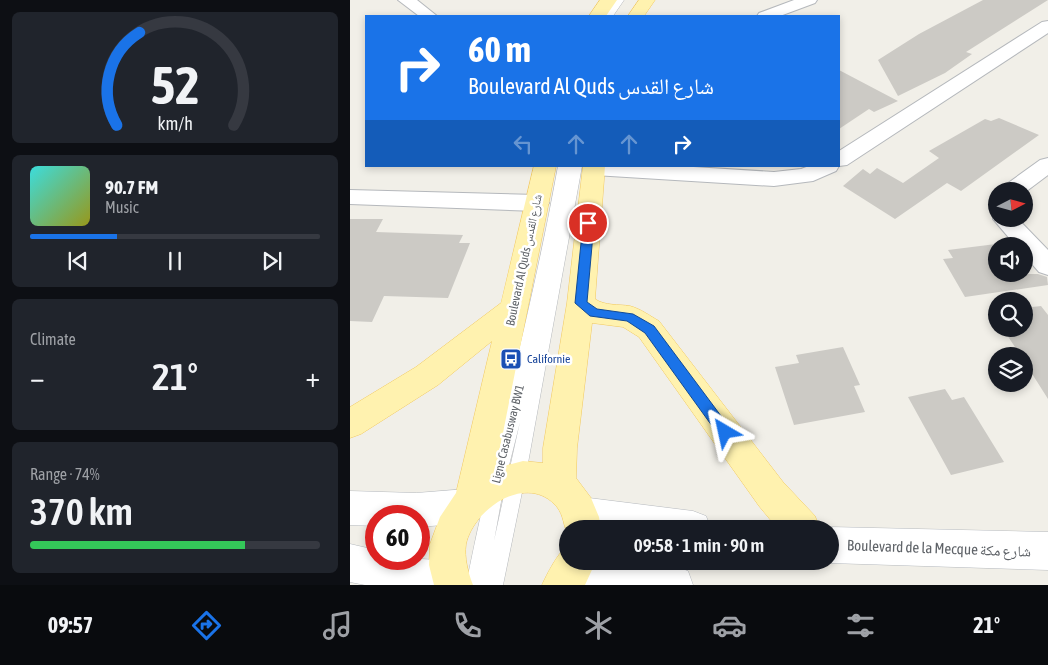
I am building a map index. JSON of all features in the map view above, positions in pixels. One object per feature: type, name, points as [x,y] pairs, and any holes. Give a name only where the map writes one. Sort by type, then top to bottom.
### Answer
[{"type":"main road","points":[[598,15],[609,0]]},
{"type":"main road","points":[[637,15],[647,0]]},
{"type":"main road","name":"Boulevard Al Quds شارع القدس","points":[[461,584],[448,567],[447,551],[450,535],[457,520],[487,492],[514,308],[544,167]]},
{"type":"main road","points":[[559,485],[560,448],[581,303],[588,167]]},
{"type":"main road","points":[[581,303],[594,313],[629,317],[649,329],[771,494],[794,520]]},
{"type":"main road","points":[[350,424],[427,376],[514,308]]},
{"type":"main road","points":[[350,508],[416,510],[487,492],[531,477],[546,479],[559,485],[570,494],[581,520]]},
{"type":"main road","name":"Boulevard de la Mecque شارع مكة","points":[[839,545],[1048,552]]},
{"type":"main road","points":[[350,563],[461,584]]},
{"type":"main road","points":[[562,585],[571,570]]},
{"type":"main road","points":[[562,585],[599,580],[674,585]]},
{"type":"street","points":[[406,0],[427,15]]},
{"type":"street","points":[[768,15],[809,0]]},
{"type":"street","points":[[840,159],[1048,26]]},
{"type":"street","points":[[1024,182],[1048,165]]},
{"type":"street","points":[[588,167],[774,179],[805,176],[826,167]]},
{"type":"street","points":[[350,196],[537,203]]},
{"type":"street","points":[[1013,228],[1048,266]]},
{"type":"lane","points":[[610,15],[620,0]]},
{"type":"lane","points":[[621,15],[630,0]]},
{"type":"lane","name":"Ligne Casabusway BW1","points":[[493,585],[487,492],[515,409],[552,236],[564,167]]},
{"type":"lane","name":"Ligne Casabusway BW1","points":[[487,492],[520,462],[588,167]]},
{"type":"building","points":[[983,0],[1048,0],[966,52],[972,54],[945,73],[898,96],[878,60],[919,34]]},
{"type":"building","points":[[840,71],[898,101],[874,112],[869,109],[840,128]]},
{"type":"building","points":[[999,118],[1039,135],[961,191],[947,183],[895,219],[843,186],[863,169],[870,174],[877,168],[903,183],[939,158],[929,151],[985,119],[991,121]]},
{"type":"building","points":[[350,219],[383,219],[376,232],[463,235],[459,243],[470,243],[448,298],[384,296],[372,322],[350,321]]},
{"type":"building","points":[[988,245],[988,282],[1033,282],[1033,274],[1038,274],[1047,277],[1048,285],[988,292],[988,294],[965,297],[943,259],[953,258],[948,250]]},
{"type":"building","points":[[1041,306],[1048,315],[1048,399],[1033,375],[1033,347],[1015,347],[1008,337],[1033,337],[1033,307]]},
{"type":"building","points":[[843,347],[860,385],[854,386],[865,412],[794,425],[775,367],[799,363],[796,355]]},
{"type":"building","points":[[945,389],[952,400],[964,397],[1004,462],[951,475],[908,397]]},
{"type":"place","name":"Californie","points":[[511,359]]},
{"type":"route","points":[[588,223],[581,303],[594,313],[629,317],[649,329],[725,432]]}]
